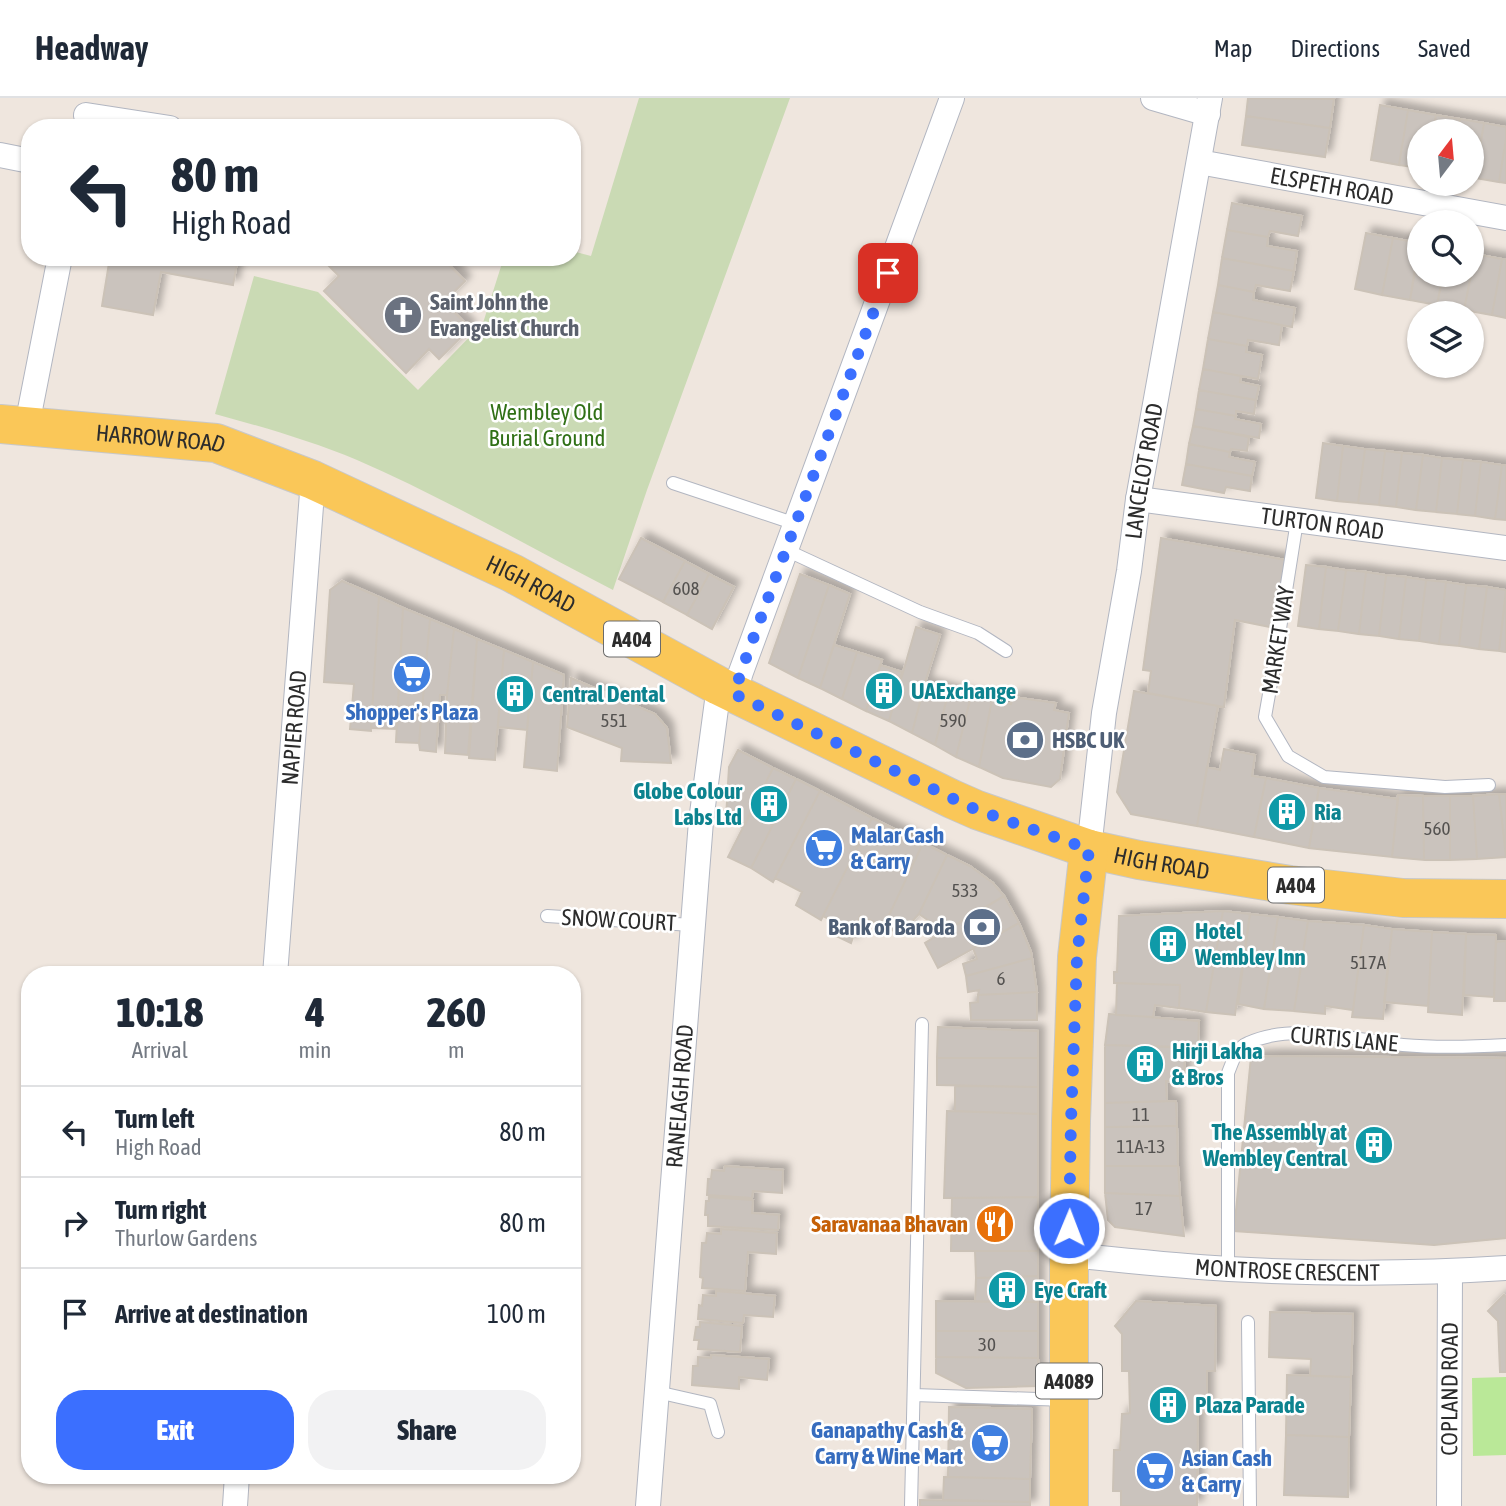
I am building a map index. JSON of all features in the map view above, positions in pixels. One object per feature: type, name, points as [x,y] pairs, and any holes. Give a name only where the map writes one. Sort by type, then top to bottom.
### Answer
[{"type":"main road","name":"HARROW ROAD","points":[[13,424],[216,443],[313,480]]},
{"type":"main road","name":"HIGH ROAD","points":[[313,480],[512,573],[727,690],[977,810],[1089,849],[1139,860],[1290,885],[1403,898],[1506,899]]},
{"type":"main road","name":"A4089","points":[[1069,1506],[1071,1121],[1077,957],[1089,849]]},
{"type":"street","name":"RANELAGH ROAD","points":[[648,1506],[701,821],[727,690],[796,524],[952,98]]},
{"type":"street","points":[[1153,98],[1209,106]]},
{"type":"street","name":"LANCELOT ROAD","points":[[1089,849],[1104,713],[1129,571],[1138,499],[1209,106]]},
{"type":"street","points":[[87,114],[117,119]]},
{"type":"street","points":[[0,155],[21,159]]},
{"type":"street","name":"ELSPETH ROAD","points":[[1199,162],[1506,218]]},
{"type":"street","points":[[13,424],[57,266]]},
{"type":"street","name":"NAPIER ROAD","points":[[276,966],[313,480]]},
{"type":"street","name":"TURTON ROAD","points":[[1138,499],[1506,548]]},
{"type":"street","name":"MONTROSE CRESCENT","points":[[1069,1255],[1228,1269],[1331,1273],[1450,1272],[1506,1268]]},
{"type":"street","name":"COPLAND ROAD","points":[[1449,1506],[1450,1272]]},
{"type":"street","points":[[235,1506],[236,1484]]},
{"type":"lane","points":[[673,483],[796,524]]},
{"type":"lane","name":"MARKET WAY","points":[[1297,521],[1265,717],[1288,756],[1324,777],[1445,788],[1489,785]]},
{"type":"lane","points":[[786,550],[920,612],[978,634],[1006,651]]},
{"type":"lane","name":"SNOW COURT","points":[[547,916],[692,925]]},
{"type":"lane","points":[[911,1506],[922,1024]]},
{"type":"lane","name":"CURTIS LANE","points":[[1228,1269],[1228,1073],[1236,1052],[1246,1043],[1275,1033],[1304,1033],[1406,1045],[1506,1045]]},
{"type":"lane","points":[[1248,1322],[1250,1506]]},
{"type":"lane","points":[[656,1392],[710,1404],[718,1432]]},
{"type":"lane","points":[[914,1395],[1070,1400]]},
{"type":"green space","name":"Wembley Old Burial Ground","points":[[639,98],[790,98],[613,590],[454,506],[357,460],[287,435],[215,414],[254,276],[318,292],[418,390],[483,323],[501,266],[581,266],[581,253],[591,256]]},
{"type":"green space","points":[[1506,1377],[1506,1455],[1473,1456],[1472,1378]]},
{"type":"building","points":[[1248,98],[1334,99],[1330,128],[1246,116]]},
{"type":"building","points":[[1380,105],[1408,110],[1399,165],[1371,160]]},
{"type":"building","points":[[1408,110],[1436,115],[1435,119],[1407,119],[1407,166],[1399,165]]},
{"type":"building","points":[[1436,115],[1460,119],[1435,119]]},
{"type":"building","points":[[1246,116],[1330,128],[1325,157],[1242,145]]},
{"type":"building","points":[[1484,123],[1506,127],[1499,182],[1484,180]]},
{"type":"building","points":[[1506,139],[1506,183],[1499,182]]},
{"type":"building","points":[[1232,203],[1302,216],[1298,236],[1270,231],[1268,237],[1227,230]]},
{"type":"building","points":[[1227,230],[1268,237],[1267,246],[1297,251],[1294,271],[1222,258]]},
{"type":"building","points":[[1366,233],[1393,238],[1382,295],[1355,289]]},
{"type":"building","points":[[1393,238],[1407,241],[1407,287],[1412,287],[1410,300],[1382,295]]},
{"type":"building","points":[[1484,256],[1502,259],[1492,315],[1484,314],[1484,301],[1466,301],[1469,287],[1484,287]]},
{"type":"building","points":[[1222,258],[1294,271],[1290,291],[1256,285],[1254,292],[1218,285]]},
{"type":"building","points":[[1502,259],[1506,259],[1506,318],[1492,315]]},
{"type":"building","points":[[109,266],[236,266],[233,285],[161,272],[153,315],[102,306]]},
{"type":"building","name":"Saint John the Evangelist Church","points":[[329,266],[450,266],[465,281],[444,302],[470,328],[439,359],[429,349],[406,373],[324,291],[339,276]]},
{"type":"building","points":[[1218,285],[1254,292],[1253,300],[1295,308],[1292,327],[1213,312]]},
{"type":"building","points":[[1412,287],[1441,287],[1438,301],[1410,300]]},
{"type":"building","points":[[1441,287],[1469,287],[1466,301],[1438,301]]},
{"type":"building","points":[[1213,312],[1282,325],[1279,345],[1248,340],[1247,346],[1208,339]]},
{"type":"building","points":[[1208,339],[1247,346],[1246,352],[1262,355],[1258,379],[1203,369]]},
{"type":"building","points":[[1203,369],[1241,376],[1240,382],[1259,386],[1256,400],[1199,390]]},
{"type":"building","points":[[1199,390],[1256,400],[1254,414],[1236,411],[1236,416],[1196,409]]},
{"type":"building","points":[[1196,409],[1236,416],[1235,419],[1261,424],[1259,438],[1193,426]]},
{"type":"building","points":[[1193,426],[1249,437],[1247,451],[1231,449],[1230,452],[1189,444]]},
{"type":"building","points":[[1323,443],[1343,446],[1337,501],[1316,498]]},
{"type":"building","points":[[1189,444],[1230,452],[1229,457],[1255,462],[1252,476],[1186,464]]},
{"type":"building","points":[[1343,446],[1365,449],[1358,503],[1337,501]]},
{"type":"building","points":[[1365,449],[1385,451],[1379,505],[1358,503]]},
{"type":"building","points":[[1385,451],[1402,453],[1396,507],[1379,505]]},
{"type":"building","points":[[1402,453],[1423,455],[1416,510],[1396,507]]},
{"type":"building","points":[[1423,455],[1442,458],[1436,512],[1416,510]]},
{"type":"building","points":[[1442,458],[1463,460],[1457,514],[1436,512]]},
{"type":"building","points":[[1463,460],[1481,462],[1475,516],[1457,514]]},
{"type":"building","points":[[1481,462],[1502,465],[1495,519],[1475,516]]},
{"type":"building","points":[[1186,464],[1252,476],[1250,491],[1226,487],[1224,493],[1182,485]]},
{"type":"building","points":[[1502,465],[1506,465],[1506,520],[1495,519]]},
{"type":"building","points":[[641,538],[685,561],[663,602],[619,579]]},
{"type":"building","points":[[1161,538],[1286,560],[1275,628],[1235,620],[1224,707],[1148,693],[1151,671],[1143,670]]},
{"type":"building","points":[[685,561],[709,574],[687,615],[663,602]]},
{"type":"building","points":[[1306,565],[1326,567],[1319,629],[1298,626]]},
{"type":"building","points":[[1326,567],[1346,570],[1338,631],[1319,629]]},
{"type":"building","points":[[1346,570],[1366,572],[1359,634],[1338,631]]},
{"type":"building","points":[[1366,572],[1386,575],[1379,636],[1359,634]]},
{"type":"building","points":[[709,574],[734,587],[712,629],[687,615]]},
{"type":"building","points":[[800,574],[829,585],[798,678],[769,663]]},
{"type":"building","points":[[1386,575],[1406,577],[1399,639],[1379,636]]},
{"type":"building","points":[[1406,577],[1426,580],[1419,641],[1399,639]]},
{"type":"building","points":[[1426,580],[1446,582],[1439,644],[1419,641]]},
{"type":"building","points":[[342,581],[379,597],[371,731],[350,729],[354,684],[324,682],[330,590]]},
{"type":"building","points":[[1446,582],[1466,585],[1459,646],[1439,644]]},
{"type":"building","points":[[829,585],[850,594],[820,688],[798,678]]},
{"type":"building","points":[[1466,585],[1487,587],[1479,649],[1459,646]]},
{"type":"building","points":[[1487,587],[1506,590],[1499,651],[1479,649]]},
{"type":"building","points":[[1506,594],[1506,652],[1499,651]]},
{"type":"building","points":[[379,597],[403,608],[397,729],[371,728]]},
{"type":"building","name":"Shopper's Plaza","points":[[403,608],[430,619],[419,743],[396,742]]},
{"type":"building","points":[[430,619],[454,629],[447,695],[440,695],[436,752],[420,750],[419,743]]},
{"type":"building","points":[[916,627],[940,635],[912,733],[889,721]]},
{"type":"building","points":[[454,629],[477,639],[468,755],[445,753],[447,695]]},
{"type":"building","points":[[477,639],[504,650],[495,760],[469,758]]},
{"type":"building","points":[[834,645],[857,652],[842,699],[820,688]]},
{"type":"building","name":"Central Dental","points":[[504,650],[533,662],[527,730],[498,727]]},
{"type":"building","points":[[857,652],[882,660],[866,711],[842,699]]},
{"type":"building","points":[[533,662],[564,675],[557,771],[524,767]]},
{"type":"building","name":"UAExchange","points":[[880,665],[902,672],[889,721],[866,711]]},
{"type":"building","points":[[571,678],[655,714],[667,728],[671,763],[621,761],[622,748],[567,727]]},
{"type":"building","points":[[925,683],[949,690],[935,745],[912,733]]},
{"type":"building","points":[[949,690],[971,696],[956,757],[935,745]]},
{"type":"building","points":[[1134,691],[1218,706],[1197,826],[1131,814],[1117,792]]},
{"type":"building","points":[[971,696],[992,700],[979,767],[956,757]]},
{"type":"building","name":"HSBC UK","points":[[1013,697],[1056,703],[1054,710],[1069,713],[1060,779],[1051,787],[1003,778],[979,767],[992,700],[1011,704]]},
{"type":"building","points":[[1224,749],[1255,755],[1252,776],[1266,778],[1254,837],[1197,826],[1207,767],[1220,770]]},
{"type":"building","points":[[738,750],[773,768],[743,828],[726,818],[729,767]]},
{"type":"building","name":"Globe Colour Labs Ltd","points":[[773,768],[796,779],[751,868],[728,857]]},
{"type":"building","name":"Ria","points":[[1266,778],[1319,788],[1309,848],[1254,837]]},
{"type":"building","points":[[796,779],[820,791],[773,882],[751,868]]},
{"type":"building","points":[[1319,788],[1398,799],[1392,857],[1309,848]]},
{"type":"building","name":"Malar Cash & Carry","points":[[820,791],[872,818],[821,920],[796,905],[802,892],[775,878]]},
{"type":"building","points":[[1499,794],[1506,857],[1477,859],[1473,796]]},
{"type":"building","points":[[1499,794],[1506,794],[1506,854]]},
{"type":"building","points":[[1398,795],[1423,796],[1424,860],[1392,857]]},
{"type":"building","points":[[1423,796],[1450,796],[1450,860],[1424,860]]},
{"type":"building","points":[[1450,796],[1473,796],[1477,859],[1450,860]]},
{"type":"building","points":[[872,818],[923,843],[884,926],[860,916],[851,943],[828,932],[833,921],[823,916]]},
{"type":"building","points":[[923,843],[947,855],[919,914],[900,934],[884,926]]},
{"type":"building","points":[[947,855],[970,866],[993,883],[1004,896],[945,932],[919,914]]},
{"type":"building","name":"Bank of Baroda","points":[[1004,896],[1019,923],[938,968],[925,943]]},
{"type":"building","name":"Hotel Wembley Inn","points":[[1223,911],[1206,1012],[1179,1008],[1180,985],[1114,983],[1114,972],[1117,972],[1119,916]]},
{"type":"building","points":[[1223,911],[1250,914],[1235,1015],[1206,1012]]},
{"type":"building","points":[[1250,914],[1278,917],[1264,1009],[1238,1004]]},
{"type":"building","points":[[1278,917],[1308,921],[1294,1011],[1264,1009]]},
{"type":"building","points":[[1308,921],[1364,925],[1353,1010],[1325,1006],[1325,1014],[1294,1011]]},
{"type":"building","points":[[1019,923],[1032,958],[966,976],[963,964],[977,959],[973,948]]},
{"type":"building","points":[[1364,925],[1392,929],[1383,1019],[1352,1017]]},
{"type":"building","points":[[1392,929],[1432,932],[1428,1006],[1384,1002]]},
{"type":"building","points":[[1432,932],[1466,934],[1462,1015],[1428,1012]]},
{"type":"building","points":[[1466,934],[1496,935],[1494,997],[1464,995]]},
{"type":"building","points":[[1506,941],[1506,1001],[1494,1001],[1496,942]]},
{"type":"building","points":[[1032,958],[1037,992],[978,995],[979,990],[968,992],[966,976]]},
{"type":"building","points":[[1117,983],[1180,985],[1179,1008],[1155,1005],[1153,1017],[1116,1015]]},
{"type":"building","points":[[1037,992],[1037,1020],[971,1020],[970,1003],[978,1002],[978,995]]},
{"type":"building","points":[[1109,1014],[1199,1021],[1198,1048],[1105,1045]]},
{"type":"building","points":[[938,1027],[1038,1031],[1038,1058],[937,1058]]},
{"type":"building","name":"Hirji Lakha & Bros","points":[[1105,1045],[1184,1047],[1185,1082],[1166,1081],[1167,1101],[1105,1103]]},
{"type":"building","name":"The Assembly at Wembley Central","points":[[1251,1057],[1506,1058],[1506,1238],[1434,1245],[1234,1231]]},
{"type":"building","points":[[937,1058],[1038,1058],[1038,1087],[937,1085]]},
{"type":"building","points":[[955,1086],[1038,1087],[1038,1114],[955,1111]]},
{"type":"building","points":[[1176,1101],[1177,1126],[1105,1127],[1105,1103]]},
{"type":"building","points":[[947,1111],[1038,1114],[1038,1197],[944,1198]]},
{"type":"building","points":[[1177,1126],[1178,1166],[1105,1166],[1105,1127]]},
{"type":"building","points":[[725,1166],[783,1170],[782,1193],[753,1191],[752,1198],[707,1195],[708,1179],[711,1179],[712,1170],[724,1171]]},
{"type":"building","points":[[1105,1166],[1178,1166],[1180,1196],[1105,1193]]},
{"type":"building","points":[[1105,1193],[1180,1196],[1184,1236],[1115,1227],[1108,1220]]},
{"type":"building","points":[[709,1197],[753,1200],[752,1213],[779,1215],[778,1230],[708,1226],[708,1215],[705,1215]]},
{"type":"building","name":"Saravanaa Bhavan","points":[[1038,1197],[1038,1251],[951,1251],[952,1198]]},
{"type":"building","points":[[721,1229],[777,1233],[776,1254],[748,1252],[745,1291],[702,1288],[702,1243],[706,1243],[707,1233],[721,1234]]},
{"type":"building","points":[[975,1251],[1038,1251],[1038,1276],[976,1278]]},
{"type":"building","name":"Eye Craft","points":[[1038,1276],[1038,1302],[975,1302],[976,1278]]},
{"type":"building","points":[[716,1291],[775,1296],[773,1317],[744,1315],[743,1323],[698,1319],[703,1295],[716,1296]]},
{"type":"building","points":[[1504,1295],[1506,1372],[1500,1372],[1498,1321],[1488,1311]]},
{"type":"building","points":[[936,1301],[1038,1302],[1038,1331],[936,1331]]},
{"type":"building","name":"Plaza Parade","points":[[1136,1301],[1216,1306],[1215,1371],[1207,1371],[1207,1413],[1198,1413],[1197,1506],[1121,1506],[1121,1491],[1113,1491],[1114,1450],[1120,1450],[1122,1414],[1130,1413],[1129,1371],[1122,1371],[1122,1334],[1115,1326]]},
{"type":"building","points":[[1270,1312],[1353,1314],[1351,1377],[1310,1376],[1311,1359],[1269,1357]]},
{"type":"building","points":[[700,1322],[742,1326],[740,1352],[698,1349],[699,1340],[694,1340],[696,1327],[700,1327]]},
{"type":"building","points":[[936,1331],[1038,1331],[1038,1358],[936,1357]]},
{"type":"building","points":[[711,1355],[769,1359],[767,1380],[739,1377],[739,1389],[692,1385],[693,1366],[698,1366],[698,1357],[711,1358]]},
{"type":"building","points":[[936,1357],[1038,1358],[1039,1386],[966,1388],[936,1373]]},
{"type":"building","points":[[1287,1375],[1351,1377],[1349,1437],[1286,1435]]},
{"type":"building","name":"Ganapathy Cash & Carry & Wine Mart","points":[[949,1407],[1032,1409],[1030,1479],[948,1477]]},
{"type":"building","points":[[1286,1435],[1349,1437],[1348,1497],[1284,1495]]},
{"type":"building","points":[[944,1477],[1030,1479],[1030,1502],[943,1500]]},
{"type":"building","points":[[920,1500],[1030,1502],[1030,1506],[920,1506]]},
{"type":"place","name":"Saint John the Evangelist Church","points":[[403,315]]},
{"type":"place","name":"Shopper's Plaza","points":[[412,674]]},
{"type":"place","name":"UAExchange","points":[[884,691]]},
{"type":"place","name":"Central Dental","points":[[515,694]]},
{"type":"place","name":"HSBC UK","points":[[1025,740]]},
{"type":"place","name":"Globe Colour Labs Ltd","points":[[769,804]]},
{"type":"place","name":"Ria","points":[[1287,812]]},
{"type":"place","name":"Malar Cash & Carry","points":[[824,848]]},
{"type":"place","name":"Bank of Baroda","points":[[982,927]]},
{"type":"place","name":"Hotel Wembley Inn","points":[[1168,944]]},
{"type":"place","name":"Hirji Lakha & Bros","points":[[1145,1064]]},
{"type":"place","name":"The Assembly at Wembley Central","points":[[1374,1145]]},
{"type":"place","name":"Saravanaa Bhavan","points":[[995,1224]]},
{"type":"place","name":"Eye Craft","points":[[1007,1290]]},
{"type":"place","name":"Plaza Parade","points":[[1168,1405]]},
{"type":"place","name":"Ganapathy Cash & Carry & Wine Mart","points":[[990,1443]]},
{"type":"place","name":"Asian Cash & Carry","points":[[1155,1471]]},
{"type":"route","points":[[888,273],[734,694],[977,810],[1089,849],[1077,957],[1069,1228]]}]
